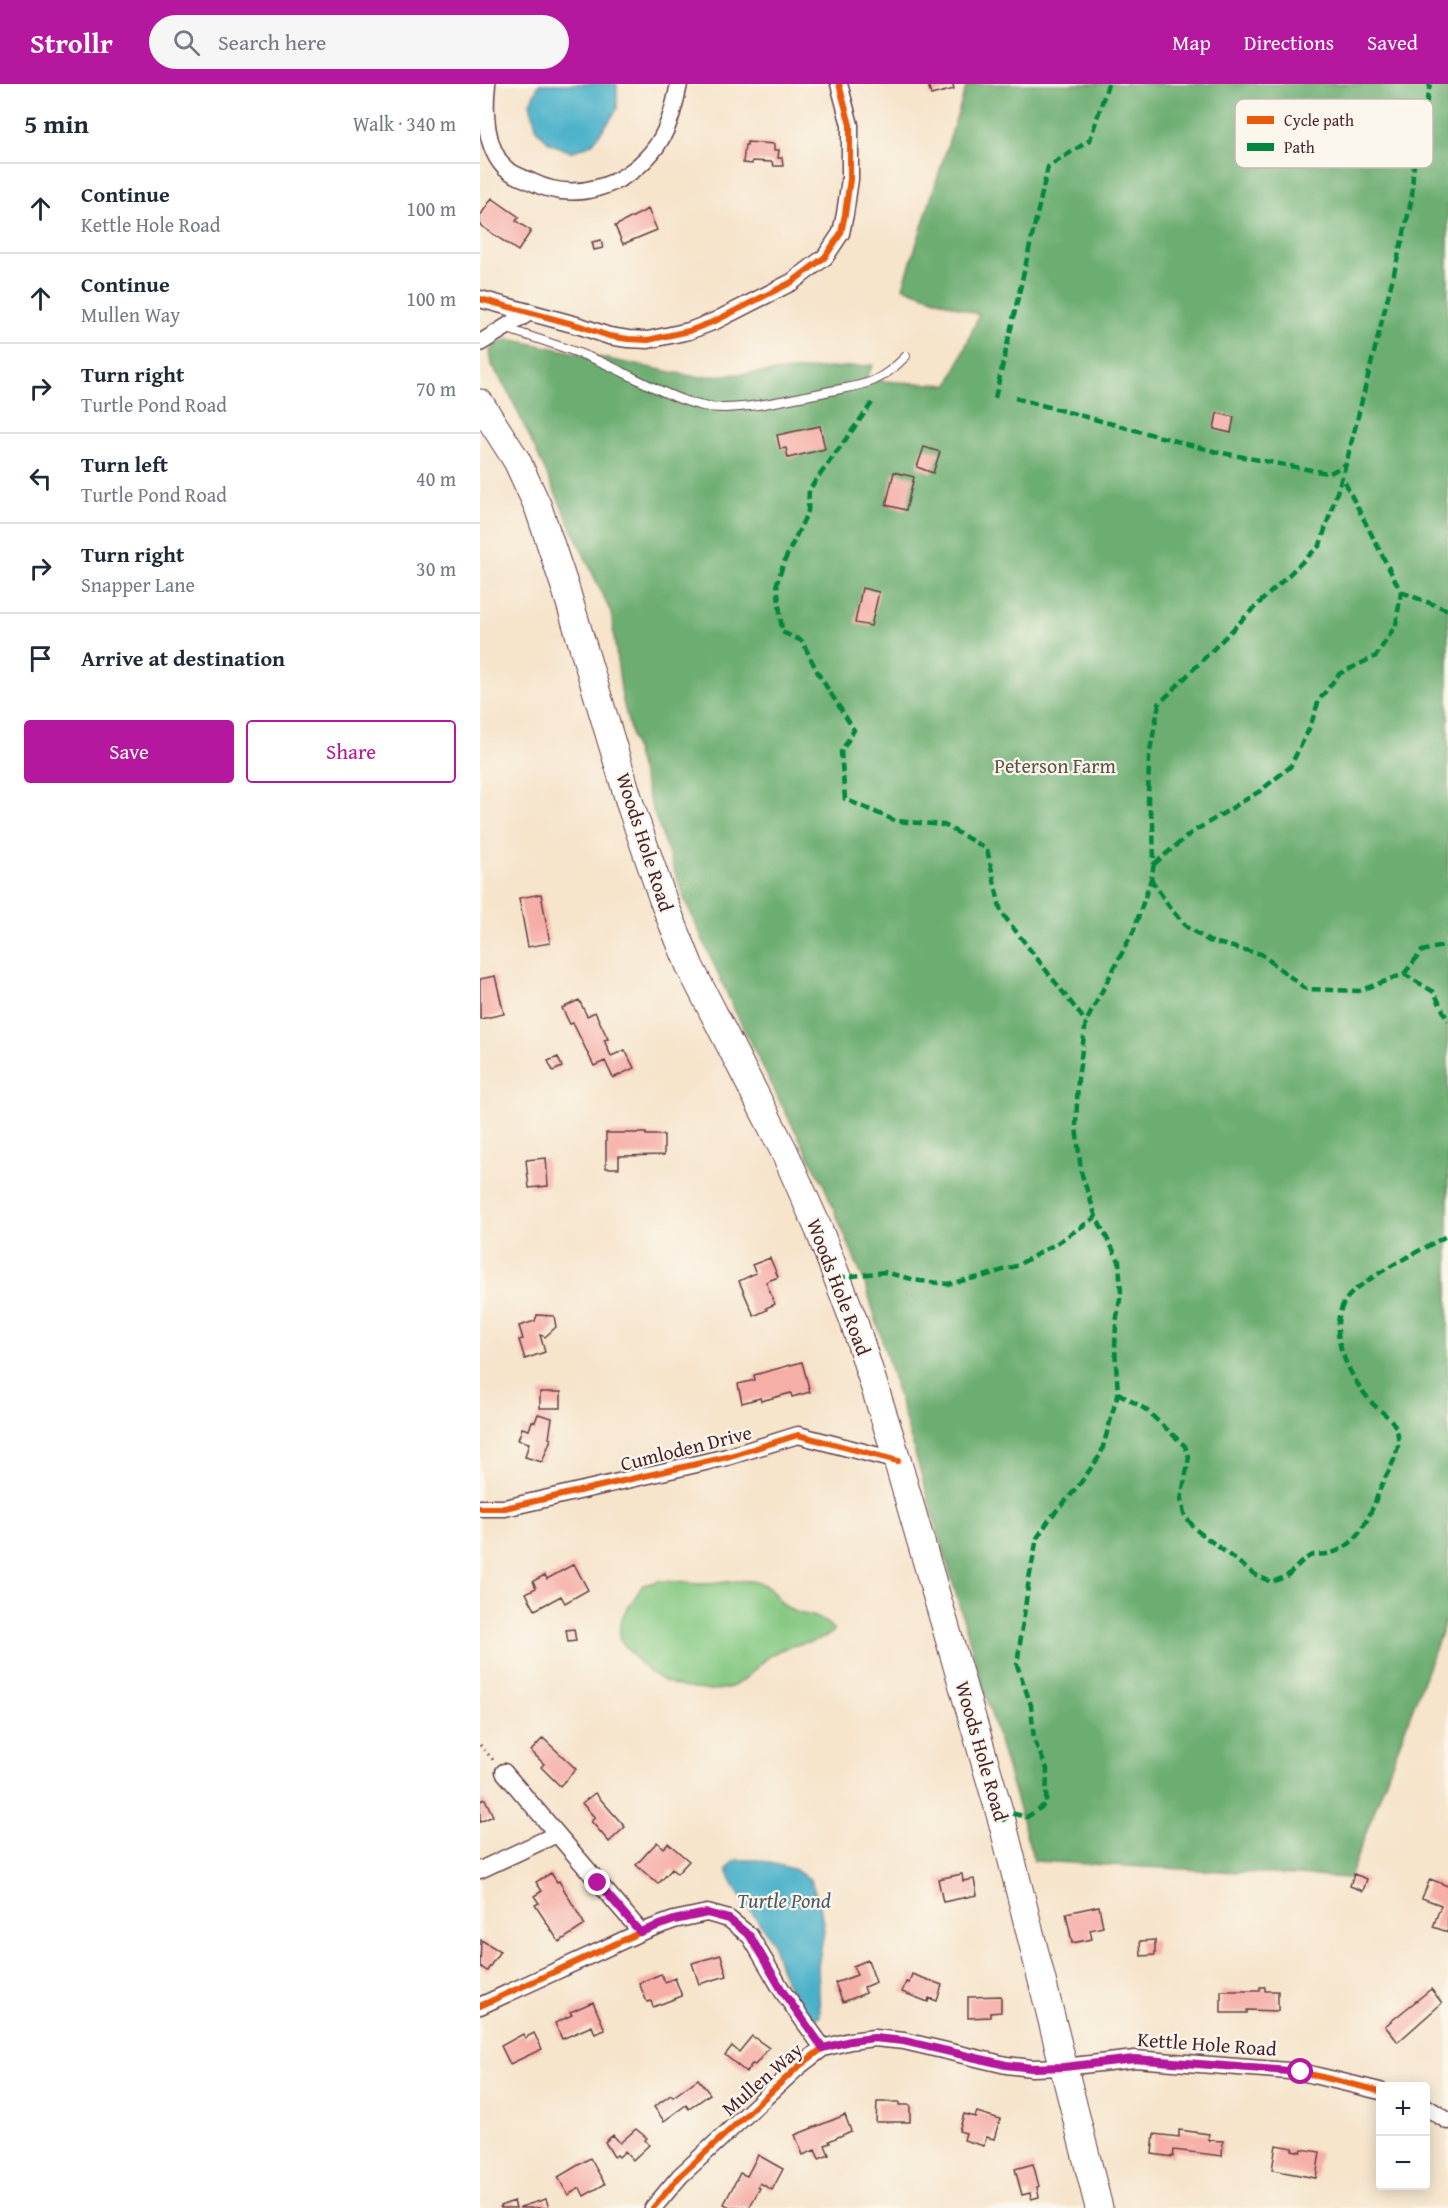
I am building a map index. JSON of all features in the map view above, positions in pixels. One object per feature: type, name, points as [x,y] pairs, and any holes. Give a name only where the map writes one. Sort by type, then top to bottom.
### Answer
[{"type":"highway","name":"Woods Hole Road","points":[[480,403],[517,461],[538,507],[567,590],[631,807],[663,900],[690,967],[784,1151],[819,1230],[860,1340],[898,1461],[1002,1821],[1099,2208]]},
{"type":"street","points":[[487,84],[485,104],[490,143],[504,168],[552,190],[569,192],[584,192],[601,187],[638,165],[652,152],[668,125],[679,84]]},
{"type":"street","points":[[480,299],[628,339],[667,337],[715,321],[805,274],[825,257],[834,244],[841,233],[845,214],[850,179],[850,125],[839,84]]},
{"type":"street","points":[[480,344],[530,312]]},
{"type":"street","name":"Cumloden Drive","points":[[480,1509],[505,1508],[727,1457],[798,1435],[898,1461]]},
{"type":"street","points":[[504,1772],[640,1932]]},
{"type":"street","points":[[480,1870],[557,1834]]},
{"type":"street","points":[[480,2006],[640,1932],[674,1920],[707,1913],[729,1919],[750,1936],[783,1992],[823,2048]]},
{"type":"street","name":"Mullen Way","points":[[653,2208],[680,2176],[756,2104],[823,2048],[874,2038],[904,2041],[1006,2065],[1032,2068],[1064,2067]]},
{"type":"street","name":"Kettle Hole Road","points":[[1064,2067],[1134,2059],[1301,2072],[1376,2090]]},
{"type":"street","points":[[1430,2110],[1448,2121]]},
{"type":"lane","points":[[503,328],[597,360],[663,391],[704,406],[731,407],[776,402],[873,383],[906,356]]},
{"type":"path","points":[[480,1744],[504,1772]]},
{"type":"green space","name":"Peterson Farm","points":[[967,84],[1448,84],[1448,1614],[1349,1878],[1034,1861],[867,1289],[823,1183],[733,1007],[684,898],[650,802],[634,746],[622,697],[611,613],[510,395],[492,365],[490,351],[496,344],[509,339],[696,377],[873,365],[865,380],[949,385],[979,315],[903,287]]},
{"type":"green space","points":[[659,1581],[708,1584],[748,1581],[762,1584],[788,1609],[821,1619],[834,1631],[814,1641],[778,1651],[739,1683],[730,1687],[708,1690],[672,1684],[644,1667],[619,1638],[621,1619],[643,1585]]},
{"type":"water","points":[[539,84],[617,84],[617,109],[592,144],[571,152],[550,143],[537,130],[530,103]]},
{"type":"water","name":"Turtle Pond","points":[[736,1860],[758,1860],[793,1869],[810,1879],[820,1905],[824,1931],[818,1966],[820,2017],[812,2018],[796,2006],[771,1939],[736,1890],[727,1870]]},
{"type":"building","points":[[928,84],[953,84],[954,89],[931,95]]},
{"type":"building","points":[[747,142],[774,144],[774,150],[779,150],[778,158],[782,158],[783,166],[774,166],[772,162],[743,163]]},
{"type":"building","points":[[492,198],[519,217],[516,221],[531,231],[518,251],[480,225],[480,216]]},
{"type":"building","points":[[648,209],[657,230],[623,244],[615,226]]},
{"type":"building","points":[[601,240],[603,248],[594,250],[592,242]]},
{"type":"building","points":[[1217,413],[1234,417],[1231,433],[1214,429]]},
{"type":"building","points":[[820,426],[825,449],[788,458],[786,448],[780,449],[777,435]]},
{"type":"building","points":[[924,447],[940,452],[933,473],[917,467]]},
{"type":"building","points":[[894,472],[914,477],[906,510],[886,505]]},
{"type":"building","points":[[862,588],[879,592],[871,626],[855,623]]},
{"type":"building","points":[[541,894],[550,943],[528,947],[519,898]]},
{"type":"building","points":[[495,976],[504,1014],[480,1019],[480,979]]},
{"type":"building","points":[[579,1000],[587,1016],[595,1012],[608,1039],[604,1040],[611,1056],[625,1050],[634,1068],[613,1078],[605,1061],[594,1066],[573,1023],[570,1024],[562,1008]]},
{"type":"building","points":[[558,1057],[562,1067],[553,1071],[548,1061]]},
{"type":"building","points":[[606,1133],[664,1135],[664,1155],[619,1156],[619,1168],[606,1168]]},
{"type":"building","points":[[546,1158],[548,1186],[529,1188],[526,1160]]},
{"type":"building","points":[[770,1258],[778,1277],[766,1282],[775,1304],[754,1316],[739,1281],[756,1273],[752,1265]]},
{"type":"building","points":[[537,1315],[554,1316],[556,1327],[545,1337],[540,1335],[545,1352],[525,1359],[519,1340],[523,1339],[519,1326],[535,1321]]},
{"type":"building","points":[[802,1362],[810,1392],[792,1397],[791,1393],[761,1401],[760,1398],[742,1403],[738,1384],[755,1380],[754,1375]]},
{"type":"building","points":[[540,1392],[561,1392],[561,1408],[540,1408]]},
{"type":"building","points":[[538,1414],[552,1418],[549,1438],[551,1439],[542,1462],[525,1457],[529,1443],[518,1440],[522,1428],[529,1430]]},
{"type":"building","points":[[574,1564],[588,1590],[565,1603],[561,1596],[535,1610],[526,1593],[536,1588],[533,1581],[545,1575],[547,1579]]},
{"type":"building","points":[[574,1629],[576,1641],[568,1642],[566,1630]]},
{"type":"building","points":[[543,1738],[576,1769],[560,1786],[541,1767],[544,1764],[531,1751]]},
{"type":"building","points":[[595,1793],[625,1827],[609,1842],[591,1821],[595,1818],[582,1803]]},
{"type":"building","points":[[485,1799],[493,1816],[480,1822],[480,1801]]},
{"type":"building","points":[[657,1842],[663,1848],[668,1843],[689,1861],[677,1874],[672,1869],[658,1884],[636,1865]]},
{"type":"building","points":[[551,1873],[557,1882],[559,1881],[585,1925],[559,1942],[535,1905],[539,1903],[534,1896],[542,1891],[536,1882]]},
{"type":"building","points":[[962,1874],[963,1881],[974,1879],[977,1895],[943,1902],[938,1879]]},
{"type":"building","points":[[1354,1874],[1367,1879],[1363,1891],[1350,1886]]},
{"type":"building","points":[[1430,1879],[1448,1886],[1448,1932],[1433,1927],[1441,1905],[1422,1898]]},
{"type":"building","points":[[1099,1906],[1103,1927],[1090,1930],[1092,1939],[1072,1943],[1066,1913]]},
{"type":"building","points":[[481,1940],[500,1951],[487,1971],[480,1966]]},
{"type":"building","points":[[1155,1940],[1155,1955],[1141,1956],[1140,1941]]},
{"type":"building","points":[[721,1955],[727,1976],[699,1984],[692,1963]]},
{"type":"building","points":[[868,1960],[876,1982],[864,1987],[866,1993],[843,2002],[835,1983],[857,1975],[853,1966]]},
{"type":"building","points":[[661,1974],[665,1982],[675,1978],[682,1996],[653,2007],[651,2001],[647,2002],[639,1983]]},
{"type":"building","points":[[912,1974],[942,1985],[937,2001],[929,1998],[928,2002],[902,1992]]},
{"type":"building","points":[[1260,1987],[1265,1987],[1265,1991],[1278,1991],[1278,2011],[1247,2010],[1247,2013],[1221,2013],[1221,1991],[1260,1991]]},
{"type":"building","points":[[1431,1989],[1442,2003],[1398,2042],[1385,2026]]},
{"type":"building","points":[[1001,1996],[1001,2012],[990,2013],[990,2017],[968,2018],[968,1997]]},
{"type":"building","points":[[593,2002],[605,2030],[595,2034],[592,2026],[562,2039],[555,2023],[572,2015],[570,2012]]},
{"type":"building","points":[[534,2033],[542,2049],[510,2064],[501,2046],[523,2034],[525,2038]]},
{"type":"building","points":[[752,2036],[769,2048],[746,2072],[725,2055],[732,2046],[739,2052]]},
{"type":"building","points":[[698,2079],[710,2094],[689,2109],[686,2105],[664,2121],[654,2107]]},
{"type":"building","points":[[877,2102],[899,2102],[899,2105],[910,2105],[910,2122],[876,2122]]},
{"type":"building","points":[[977,2112],[1000,2119],[994,2139],[986,2137],[984,2146],[964,2140],[966,2133],[959,2131],[964,2114],[975,2117]]},
{"type":"building","points":[[845,2115],[851,2131],[825,2145],[829,2155],[819,2159],[815,2150],[803,2155],[795,2135]]},
{"type":"building","points":[[636,2129],[647,2138],[645,2140],[649,2145],[633,2160],[625,2151],[619,2157],[617,2155],[614,2157],[605,2142],[613,2135],[620,2143]]},
{"type":"building","points":[[1179,2130],[1209,2134],[1208,2140],[1223,2141],[1222,2156],[1174,2150],[1173,2157],[1152,2154],[1154,2134],[1179,2137]]},
{"type":"building","points":[[1276,2145],[1301,2152],[1302,2149],[1320,2152],[1316,2178],[1272,2170]]},
{"type":"building","points":[[758,2155],[783,2169],[772,2190],[760,2183],[758,2187],[760,2188],[749,2208],[732,2208],[724,2204],[740,2173],[747,2176]]},
{"type":"building","points":[[590,2158],[605,2184],[584,2196],[580,2188],[568,2195],[558,2177]]},
{"type":"building","points":[[1033,2164],[1039,2186],[1037,2187],[1039,2197],[1031,2199],[1030,2193],[1022,2195],[1015,2169]]},
{"type":"building","points":[[546,2199],[549,2208],[520,2208],[520,2207]]},
{"type":"building","points":[[514,2201],[516,2208],[501,2208],[500,2206]]},
{"type":"marked path","points":[[995,398],[1048,167],[1090,140],[1108,84]]},
{"type":"marked path","points":[[1427,99],[1430,84]]},
{"type":"marked path","points":[[1002,1821],[1011,1813],[1027,1817],[1046,1804],[1047,1769],[1034,1740],[1031,1705],[1017,1665],[1037,1538],[1101,1454],[1118,1393],[1115,1349],[1121,1293],[1119,1261],[1096,1217],[1081,1172],[1076,1126],[1078,1078],[1086,1022],[1134,930],[1151,879],[1154,864],[1153,822],[1148,803],[1149,756],[1159,704],[1320,545],[1346,464],[1404,233],[1412,197],[1414,168]]},
{"type":"marked path","points":[[1015,398],[1217,452],[1327,473],[1346,464]]},
{"type":"marked path","points":[[872,403],[809,490],[808,511],[784,562],[777,583],[782,632],[802,641],[819,675],[854,730],[841,752],[845,799],[896,821],[944,825],[987,849],[1001,912],[1086,1022]]},
{"type":"marked path","points":[[1154,864],[1191,833],[1260,791],[1290,767],[1310,727],[1319,700],[1339,674],[1376,656],[1396,625],[1401,592],[1342,477]]},
{"type":"marked path","points":[[1401,592],[1448,610]]},
{"type":"marked path","points":[[1151,879],[1168,905],[1187,927],[1209,941],[1261,954],[1306,989],[1359,991],[1404,974],[1434,992],[1448,1021]]},
{"type":"marked path","points":[[1404,974],[1422,951],[1446,945],[1448,947]]},
{"type":"marked path","points":[[837,1278],[884,1272],[920,1281],[947,1284],[984,1276],[1016,1266],[1057,1243],[1096,1217]]},
{"type":"marked path","points":[[1118,1393],[1145,1409],[1185,1446],[1189,1457],[1181,1500],[1184,1514],[1195,1529],[1254,1574],[1271,1582],[1284,1577],[1302,1561],[1313,1555],[1331,1553],[1343,1548],[1360,1532],[1397,1449],[1398,1437],[1395,1427],[1365,1394],[1343,1356],[1338,1328],[1345,1301],[1363,1284],[1377,1275],[1448,1235]]},
{"type":"cycle path","points":[[480,299],[609,336],[648,340],[689,331],[715,321],[792,282],[825,257],[841,233],[850,179],[850,125],[839,84]]},
{"type":"cycle path","points":[[480,1508],[505,1508],[727,1457],[798,1435],[898,1461]]},
{"type":"cycle path","points":[[480,2006],[641,1932],[674,1920],[707,1913],[729,1919],[750,1936],[783,1992],[823,2048]]},
{"type":"cycle path","points":[[653,2208],[680,2176],[798,2067],[823,2048],[850,2041],[874,2038],[904,2041],[1006,2065],[1032,2068],[1135,2059],[1301,2072],[1376,2090]]},
{"type":"route","points":[[598,1883],[640,1932],[674,1920],[707,1913],[729,1919],[750,1936],[783,1992],[823,2048],[874,2038],[904,2041],[1006,2065],[1032,2068],[1064,2067],[1134,2059],[1301,2072]]}]
